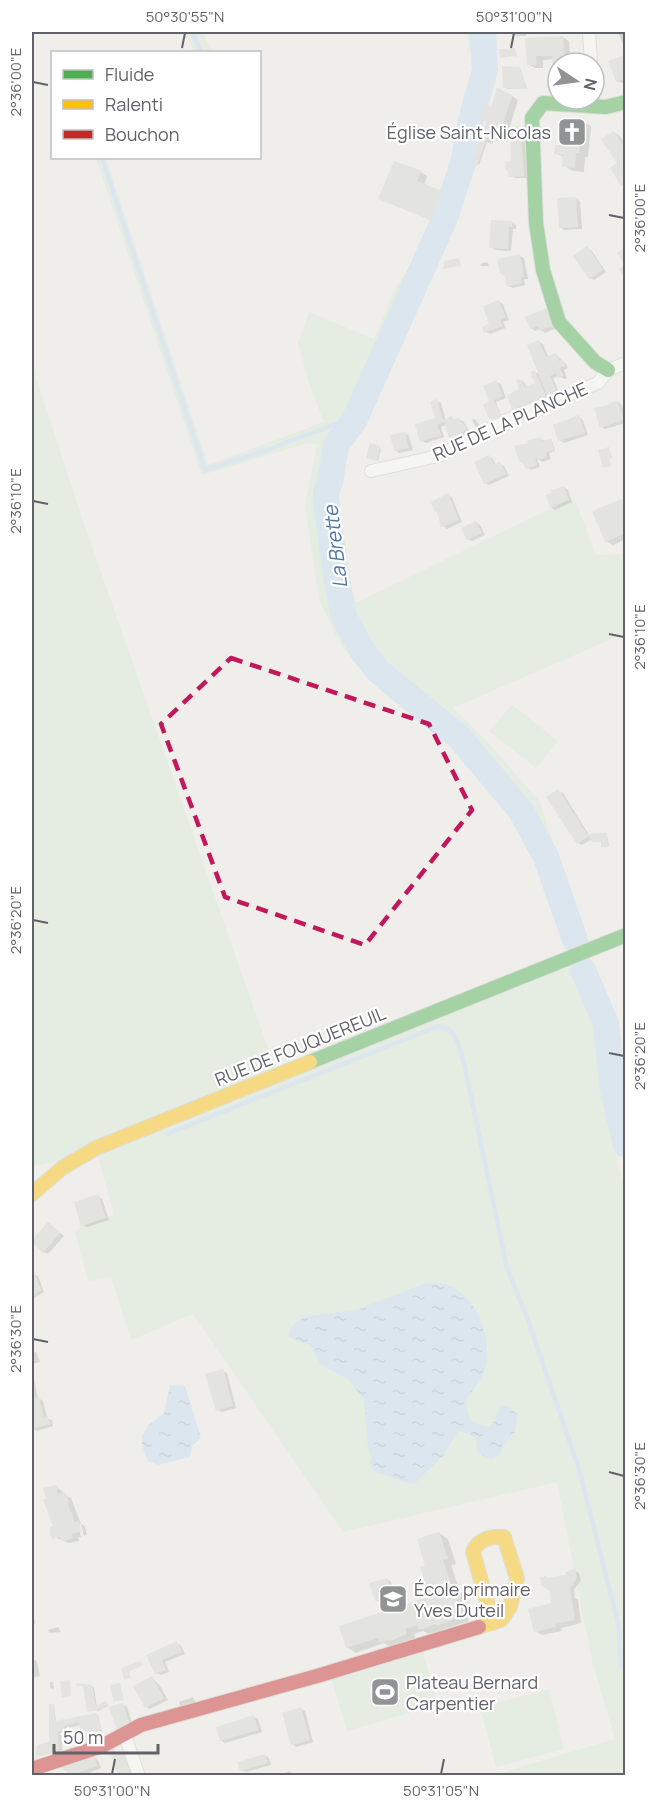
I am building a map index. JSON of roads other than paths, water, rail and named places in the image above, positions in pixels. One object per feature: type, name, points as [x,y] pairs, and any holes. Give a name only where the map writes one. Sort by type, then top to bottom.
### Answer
[{"type":"street","points":[[589,32],[590,51]]},
{"type":"street","points":[[606,107],[626,102]]},
{"type":"street","points":[[546,103],[538,108],[532,118],[536,223],[543,270],[559,322],[596,362],[608,370]]},
{"type":"street","name":"RUE DE LA PLANCHE","points":[[371,471],[438,456],[511,418],[598,383],[608,370],[626,363]]},
{"type":"street","name":"RUE DE FOUQUEREUIL","points":[[32,1194],[43,1182],[61,1169],[96,1148],[626,935]]},
{"type":"street","points":[[32,1768],[99,1747],[125,1736],[141,1725],[493,1623],[501,1620],[510,1607],[517,1578],[507,1542],[504,1537],[500,1536],[473,1546],[493,1623]]},
{"type":"street","points":[[125,1736],[139,1776]]},
{"type":"water","points":[[426,1283],[445,1284],[455,1288],[472,1304],[482,1325],[487,1358],[483,1375],[466,1399],[471,1419],[477,1424],[488,1427],[493,1423],[501,1406],[508,1406],[517,1414],[515,1432],[503,1446],[501,1454],[491,1460],[478,1453],[476,1438],[459,1430],[443,1456],[414,1484],[375,1472],[370,1464],[364,1400],[348,1379],[321,1365],[310,1345],[288,1337],[291,1328],[298,1320],[310,1316],[359,1309]]},
{"type":"water","points":[[170,1385],[185,1386],[201,1438],[192,1446],[190,1457],[158,1465],[148,1461],[142,1446],[142,1435],[149,1425],[164,1413]]},
{"type":"waterway","points":[[192,32],[201,51]]},
{"type":"waterway","name":"La Brette","points":[[483,32],[485,70],[471,120],[463,163],[444,220],[354,421],[336,445],[330,482],[326,492],[327,509],[344,617],[362,650],[378,671],[459,737],[521,811],[546,857],[575,940]]},
{"type":"waterway","points":[[102,159],[205,470],[333,425],[354,421]]},
{"type":"waterway","points":[[583,970],[606,1024],[613,1089],[626,1145]]},
{"type":"waterway","points":[[167,1134],[436,1027],[443,1027],[453,1033],[464,1063],[507,1268],[528,1320],[579,1469],[619,1627],[620,1663],[626,1671]]},
{"type":"place","name":"Église Saint-Nicolas","points":[[572,132]]},
{"type":"place","name":"École primaire Yves Duteil","points":[[393,1599]]},
{"type":"place","name":"Plateau Bernard Carpentier","points":[[385,1692]]}]
